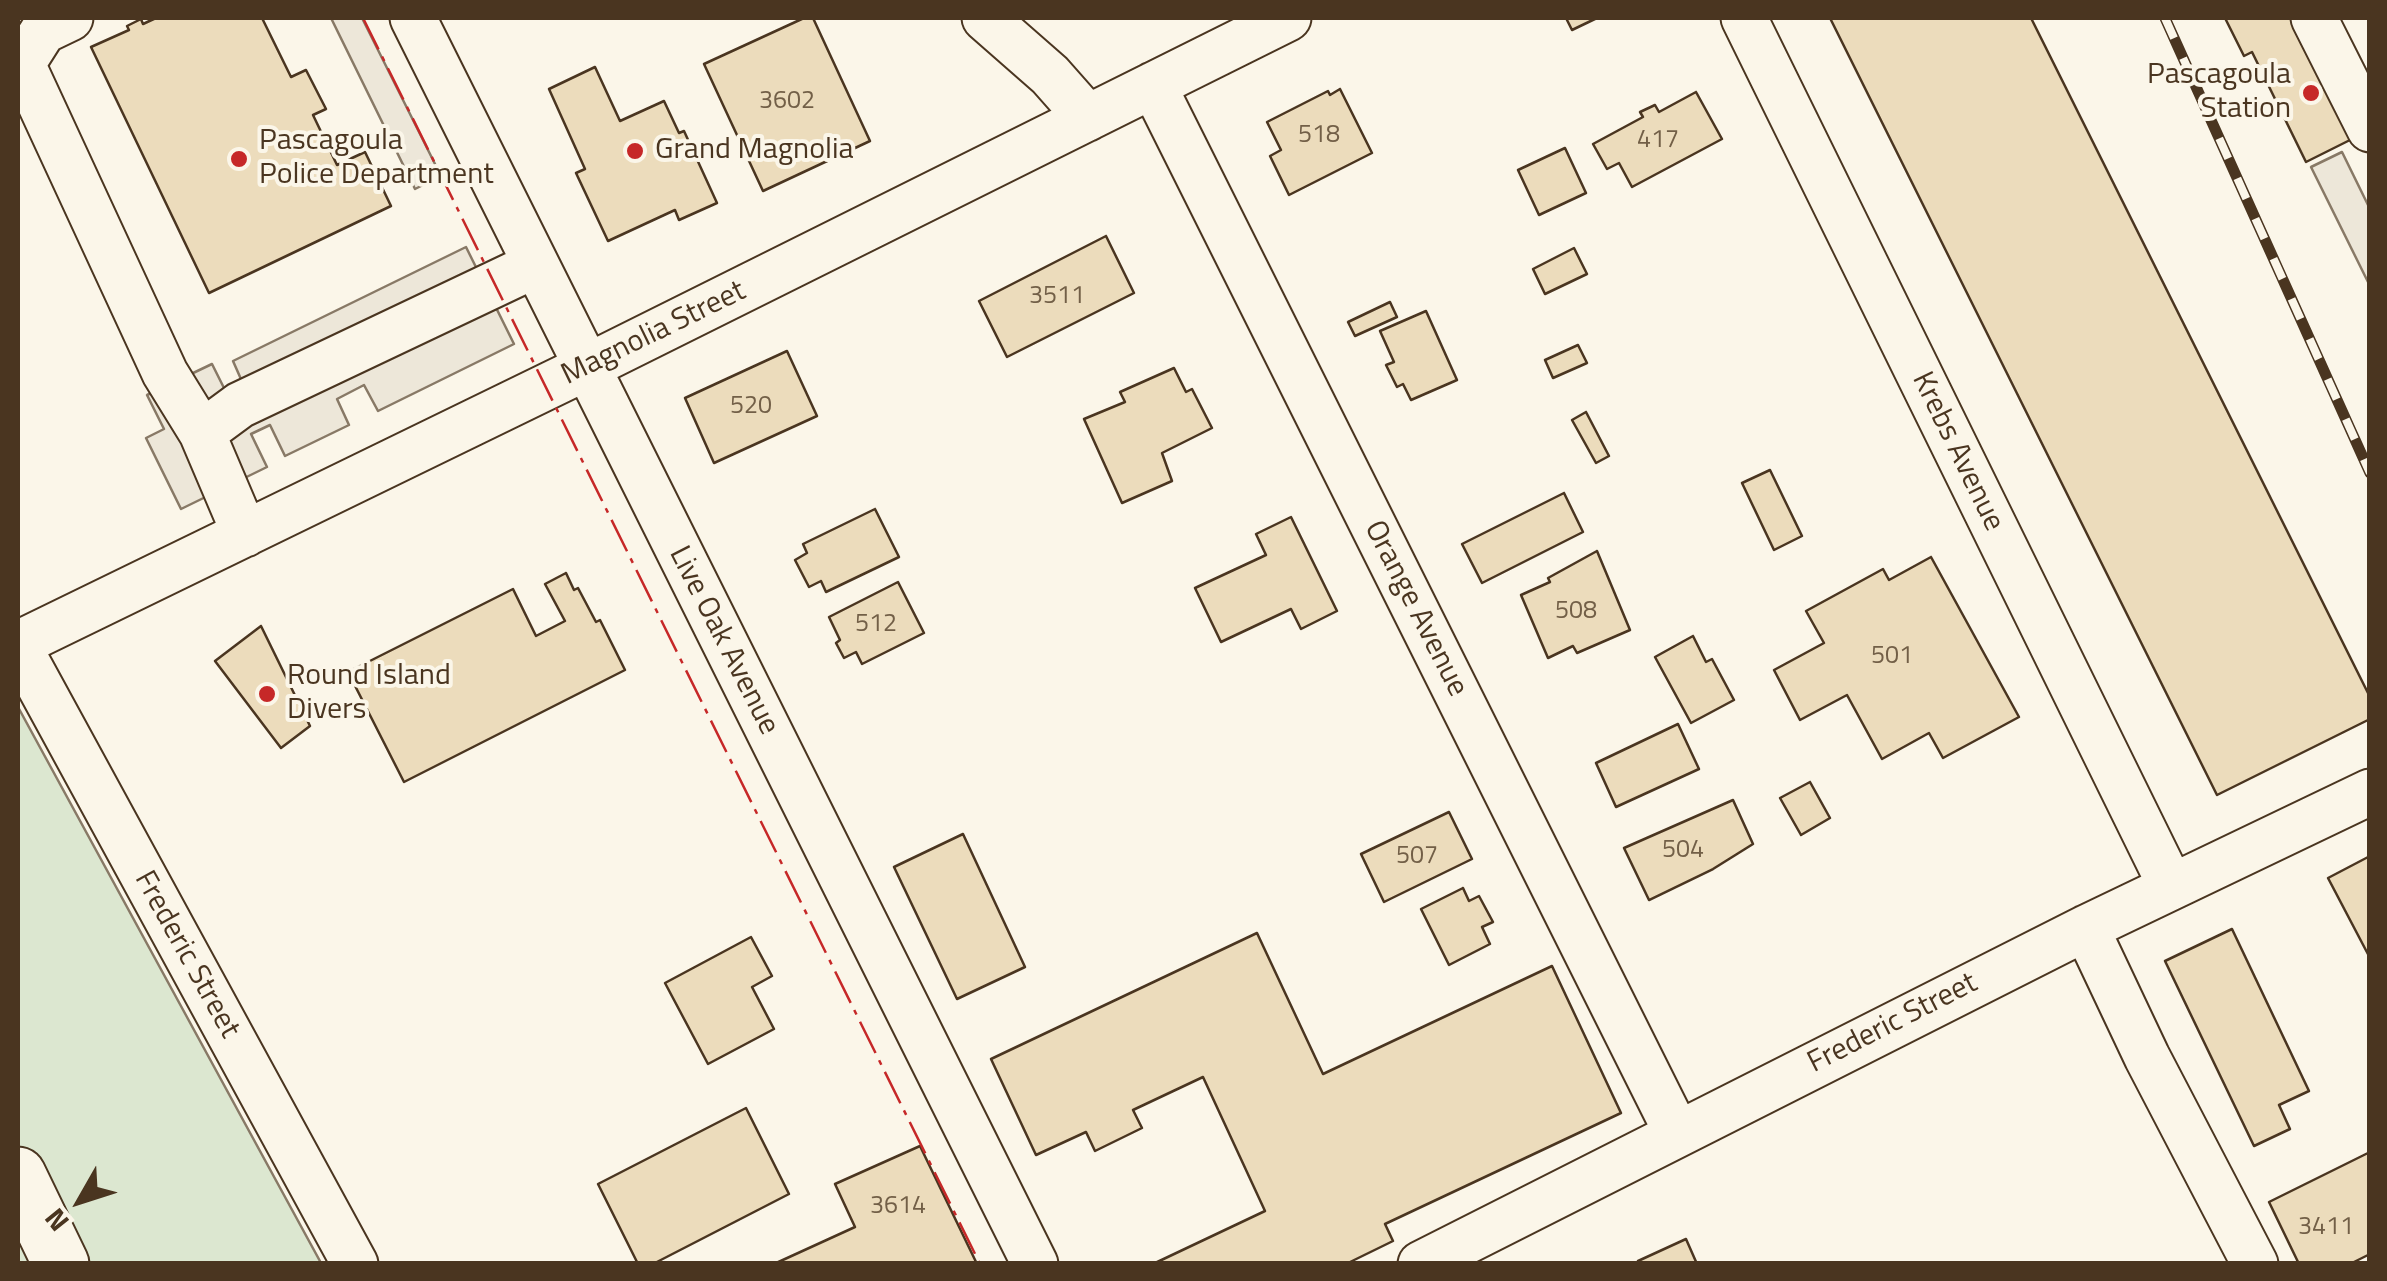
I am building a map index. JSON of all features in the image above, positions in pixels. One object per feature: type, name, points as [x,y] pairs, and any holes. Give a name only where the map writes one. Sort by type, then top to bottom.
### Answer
[{"type":"main road","points":[[18,1175],[60,1264]]},
{"type":"street","points":[[70,18],[43,30],[22,64],[165,373],[202,433],[245,534]]},
{"type":"street","name":"Live Oak Avenue","points":[[413,18],[1034,1264]]},
{"type":"street","points":[[985,18],[1050,75],[1088,118]]},
{"type":"street","name":"Magnolia Street","points":[[18,645],[586,368],[1288,18]]},
{"type":"street","name":"Krebs Avenue","points":[[1744,18],[2171,886]]},
{"type":"street","points":[[2314,18],[2370,129]]},
{"type":"street","name":"Orange Avenue","points":[[1153,85],[1677,1133]]},
{"type":"street","points":[[202,433],[240,405],[535,265]]},
{"type":"street","name":"Frederic Street","points":[[18,645],[355,1264]]},
{"type":"street","name":"Frederic Street","points":[[1421,1264],[2086,928],[2370,792]]},
{"type":"street","points":[[2086,928],[2147,1057],[2255,1264]]},
{"type":"green space","points":[[18,707],[321,1263],[18,1263]]},
{"type":"shaded area","points":[[331,18],[362,18],[441,176],[415,189]]},
{"type":"shaded area","points":[[2342,152],[2369,207],[2369,284],[2311,167]]},
{"type":"shaded area","points":[[466,247],[514,344],[378,411],[364,385],[337,399],[349,425],[285,456],[270,425],[251,434],[267,467],[181,509],[146,438],[164,429],[147,395],[212,364],[227,394],[244,386],[233,361]]},
{"type":"building","name":"Pascagoula Police Department","points":[[156,18],[262,18],[291,77],[306,70],[326,109],[313,115],[337,165],[365,152],[391,206],[209,293],[91,47],[129,30],[127,26],[141,19],[143,24]]},
{"type":"building","points":[[804,18],[813,18],[870,141],[763,191],[704,64]]},
{"type":"building","points":[[1566,18],[1597,18],[1572,30]]},
{"type":"building","points":[[1830,18],[2031,18],[2370,697],[2370,719],[2217,795]]},
{"type":"building","name":"Pascagoula Station","points":[[2225,18],[2311,18],[2368,131],[2306,162],[2252,52],[2244,56]]},
{"type":"building","name":"Grand Magnolia","points":[[595,67],[620,121],[664,101],[679,133],[684,131],[717,203],[679,220],[675,210],[608,241],[576,173],[585,169],[549,89]]},
{"type":"building","points":[[1340,89],[1372,153],[1289,195],[1270,156],[1281,150],[1267,122],[1328,91],[1330,95]]},
{"type":"building","points":[[1696,92],[1722,139],[1632,187],[1619,163],[1607,169],[1593,144],[1643,117],[1640,112],[1655,105],[1659,112]]},
{"type":"building","points":[[1565,148],[1586,193],[1539,215],[1518,170]]},
{"type":"building","points":[[1106,236],[1134,293],[1007,357],[979,301]]},
{"type":"building","points":[[1574,248],[1587,274],[1545,294],[1533,269]]},
{"type":"building","points":[[1390,302],[1397,317],[1355,336],[1348,322]]},
{"type":"building","points":[[1426,311],[1457,380],[1411,400],[1403,384],[1397,387],[1386,365],[1394,362],[1380,331]]},
{"type":"building","points":[[1578,345],[1587,363],[1553,378],[1545,360]]},
{"type":"building","points":[[787,351],[817,416],[714,463],[685,398]]},
{"type":"building","points":[[1174,368],[1186,392],[1192,389],[1212,428],[1162,453],[1172,481],[1122,503],[1084,419],[1125,402],[1120,392]]},
{"type":"building","points":[[1586,412],[1609,456],[1596,463],[1572,420]]},
{"type":"building","points":[[1770,470],[1802,536],[1774,550],[1742,483]]},
{"type":"building","points":[[1564,493],[1583,532],[1482,583],[1462,544]]},
{"type":"building","points":[[875,509],[899,557],[826,592],[821,581],[809,587],[795,560],[807,553],[803,544]]},
{"type":"building","points":[[1291,517],[1337,611],[1301,629],[1291,609],[1221,642],[1195,588],[1266,555],[1256,534]]},
{"type":"building","points":[[1597,551],[1630,630],[1577,653],[1573,646],[1548,658],[1521,595],[1550,582],[1548,578]]},
{"type":"building","points":[[1931,557],[2019,717],[1943,758],[1929,733],[1882,759],[1847,695],[1800,720],[1774,670],[1824,643],[1806,611],[1883,569],[1889,580]]},
{"type":"building","points":[[566,573],[596,622],[600,620],[625,670],[404,782],[348,672],[513,589],[536,636],[565,621],[545,584]]},
{"type":"building","points":[[898,582],[924,633],[862,664],[856,652],[844,658],[829,617]]},
{"type":"building","name":"Round Island Divers","points":[[261,626],[310,726],[281,748],[215,661]]},
{"type":"building","points":[[1693,636],[1706,662],[1712,659],[1734,700],[1691,723],[1655,657]]},
{"type":"building","points":[[1678,724],[1699,769],[1616,807],[1596,763]]},
{"type":"building","points":[[1810,782],[1830,818],[1801,835],[1780,798]]},
{"type":"building","points":[[1733,800],[1753,844],[1713,869],[1649,900],[1624,848]]},
{"type":"building","points":[[1449,812],[1472,859],[1384,902],[1361,854]]},
{"type":"building","points":[[963,834],[1025,967],[957,999],[894,867]]},
{"type":"building","points":[[2370,856],[2370,958],[2328,878]]},
{"type":"building","points":[[1463,888],[1469,901],[1479,896],[1493,922],[1482,927],[1490,944],[1449,965],[1421,909]]},
{"type":"building","points":[[2232,929],[2309,1091],[2279,1105],[2290,1129],[2254,1146],[2165,961]]},
{"type":"building","points":[[1257,933],[1323,1074],[1552,966],[1621,1113],[1385,1224],[1393,1241],[1346,1264],[1153,1264],[1265,1211],[1203,1077],[1133,1110],[1142,1128],[1095,1151],[1086,1132],[1036,1155],[991,1059]]},
{"type":"building","points":[[751,937],[772,976],[752,987],[774,1029],[708,1064],[665,983]]},
{"type":"building","points":[[746,1108],[789,1194],[653,1264],[638,1264],[598,1184]]},
{"type":"building","points":[[920,1146],[977,1264],[774,1264],[855,1227],[835,1184]]},
{"type":"building","points":[[2370,1152],[2370,1254],[2350,1264],[2299,1264],[2269,1202]]},
{"type":"building","points":[[1686,1239],[1697,1264],[1639,1264],[1638,1261]]},
{"type":"railway","points":[[2165,18],[2370,473]]},
{"type":"power","points":[[363,18],[980,1264]]},
{"type":"place","name":"Pascagoula Station","points":[[2311,93]]},
{"type":"place","name":"Grand Magnolia","points":[[635,151]]},
{"type":"place","name":"Pascagoula Police Department","points":[[239,159]]},
{"type":"place","name":"Round Island Divers","points":[[267,694]]}]
